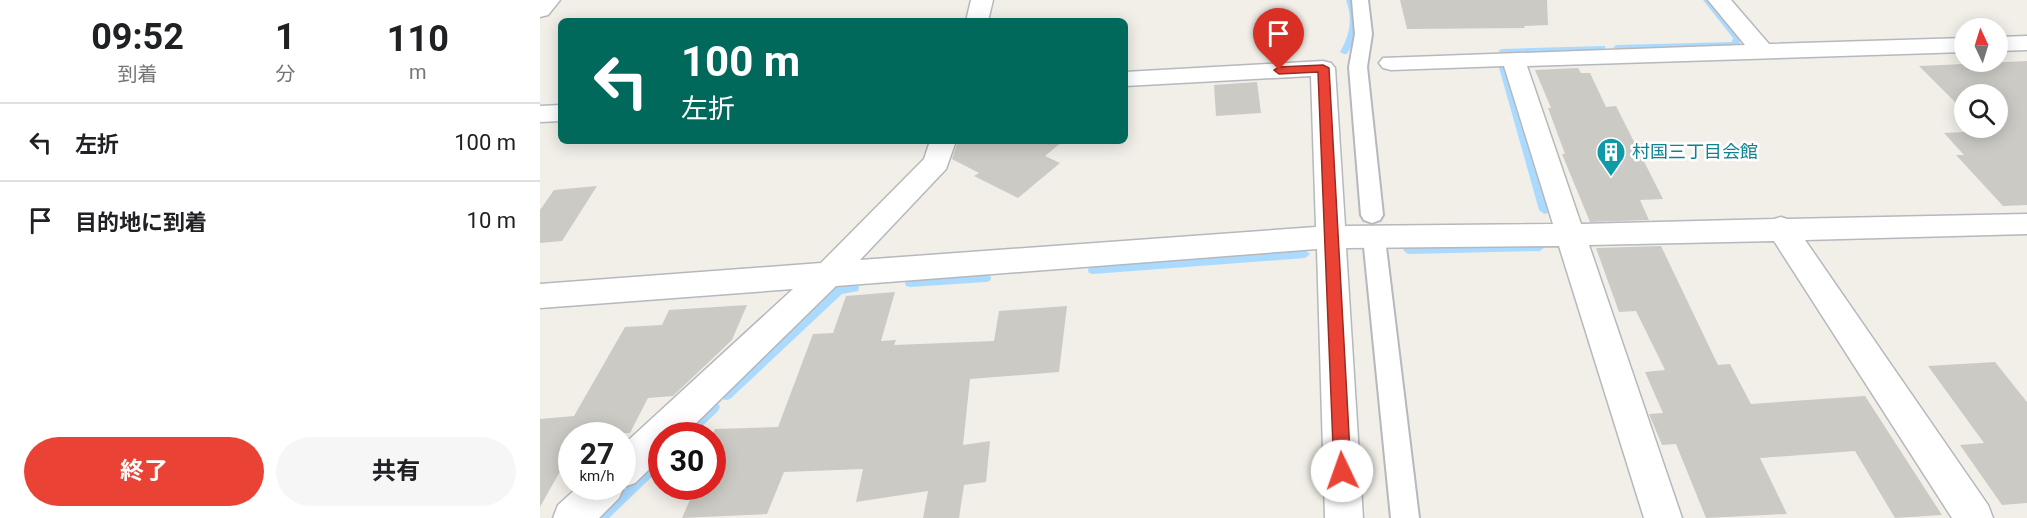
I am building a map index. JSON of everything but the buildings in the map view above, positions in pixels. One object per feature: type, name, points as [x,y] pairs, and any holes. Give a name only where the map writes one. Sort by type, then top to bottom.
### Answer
[{"type":"street","points":[[540,10],[549,0]]},
{"type":"street","points":[[978,18],[982,0]]},
{"type":"street","points":[[1360,0],[1365,17],[1358,67],[1372,215]]},
{"type":"street","points":[[1719,0],[1762,52]]},
{"type":"street","points":[[2008,44],[2027,43]]},
{"type":"street","points":[[1391,63],[1954,45]]},
{"type":"street","points":[[1513,59],[1663,518]]},
{"type":"street","points":[[1128,79],[1323,68],[1344,518]]},
{"type":"street","points":[[540,114],[558,113]]},
{"type":"street","points":[[636,458],[829,274],[936,163],[942,144]]},
{"type":"street","points":[[1781,228],[1974,518]]},
{"type":"street","points":[[540,296],[1331,237],[1571,235],[1781,228],[2023,229]]},
{"type":"street","points":[[1375,247],[1405,518]]},
{"type":"street","points":[[572,518],[591,500]]},
{"type":"waterway","points":[[1344,52],[1351,40],[1355,20],[1350,0]]},
{"type":"waterway","points":[[1617,47],[1736,44],[1737,38],[1707,0]]},
{"type":"waterway","points":[[1502,51],[1602,48]]},
{"type":"waterway","points":[[1502,64],[1544,210]]},
{"type":"waterway","points":[[1408,250],[1540,247]]},
{"type":"waterway","points":[[1093,270],[1305,254]]},
{"type":"waterway","points":[[910,283],[986,278]]},
{"type":"waterway","points":[[726,395],[839,290],[854,288]]},
{"type":"waterway","points":[[698,422],[714,407]]},
{"type":"waterway","points":[[600,518],[648,472]]},
{"type":"place","name":"村国三丁目会館","points":[[1611,178]]},
{"type":"route","points":[[1279,70],[1323,68],[1342,471]]}]
